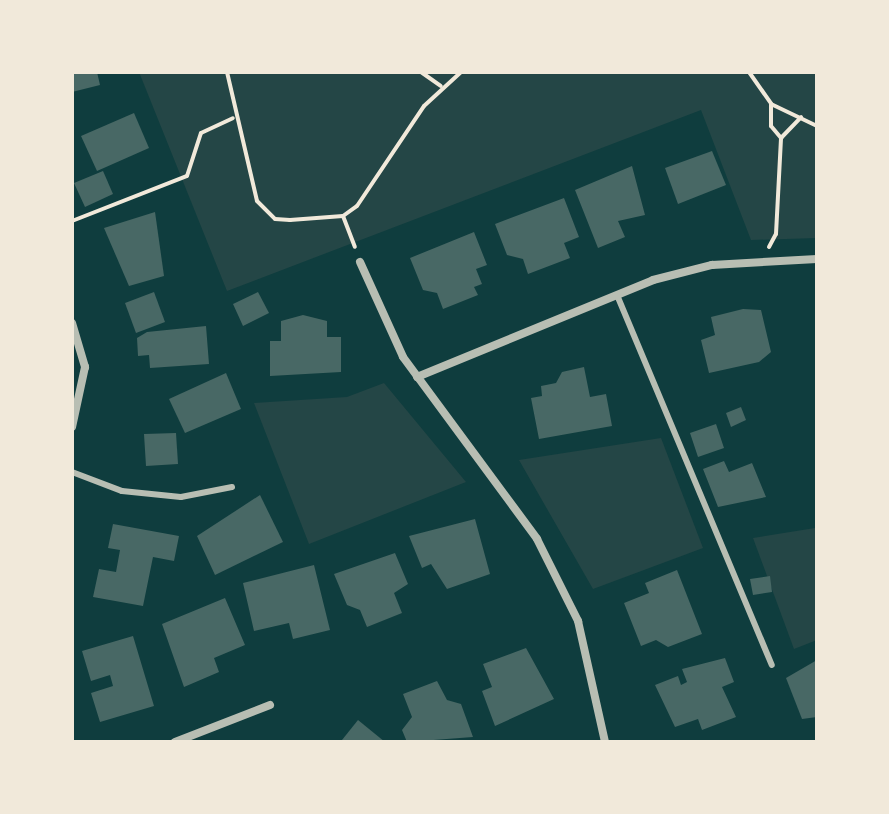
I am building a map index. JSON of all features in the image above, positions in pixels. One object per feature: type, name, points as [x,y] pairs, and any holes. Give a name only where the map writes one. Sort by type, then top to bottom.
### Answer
[{"type":"street","points":[[417,377],[617,295],[712,265],[817,259]]},
{"type":"street","points":[[360,262],[389,334],[417,377],[537,539],[581,631],[605,742]]},
{"type":"street","points":[[72,323],[85,367],[72,427]]},
{"type":"street","points":[[175,742],[270,705]]},
{"type":"lane","points":[[617,295],[772,665]]},
{"type":"lane","points":[[72,472],[122,491],[166,496],[232,487]]},
{"type":"path","points":[[227,72],[233,118],[264,212],[290,220],[343,216],[369,194],[441,86],[461,72]]},
{"type":"path","points":[[421,72],[441,86]]},
{"type":"path","points":[[749,72],[771,104],[817,126]]},
{"type":"path","points":[[771,104],[771,126],[781,138]]},
{"type":"path","points":[[762,260],[776,234],[781,138],[801,117]]},
{"type":"path","points":[[72,221],[187,176],[201,133],[233,118]]},
{"type":"path","points":[[343,216],[360,262]]},
{"type":"shaded area","points":[[139,72],[817,72],[817,238],[751,240],[701,110],[227,291]]},
{"type":"shaded area","points":[[384,383],[466,482],[309,544],[254,403],[347,397]]},
{"type":"shaded area","points":[[661,438],[703,548],[593,589],[519,460]]},
{"type":"shaded area","points":[[815,528],[817,640],[794,649],[753,538]]},
{"type":"building","points":[[72,72],[97,72],[100,85],[72,92]]},
{"type":"building","points":[[134,113],[149,148],[97,171],[81,136]]},
{"type":"building","points":[[712,151],[726,185],[678,204],[665,168]]},
{"type":"building","points":[[632,166],[645,215],[618,221],[625,237],[598,248],[575,190]]},
{"type":"building","points":[[103,171],[113,194],[85,207],[74,183]]},
{"type":"building","points":[[564,198],[579,237],[564,243],[570,258],[528,274],[523,259],[507,255],[495,224]]},
{"type":"building","points":[[155,212],[164,276],[129,286],[104,228]]},
{"type":"building","points":[[474,232],[487,265],[476,269],[482,284],[474,287],[478,295],[443,309],[437,293],[423,290],[410,258]]},
{"type":"building","points":[[154,292],[165,322],[136,333],[125,303]]},
{"type":"building","points":[[258,292],[269,313],[243,326],[233,304]]},
{"type":"building","points":[[743,309],[761,310],[771,352],[759,362],[709,373],[701,340],[715,335],[711,317]]},
{"type":"building","points":[[303,315],[327,321],[327,337],[341,337],[341,372],[270,376],[270,341],[281,341],[281,321]]},
{"type":"building","points":[[206,326],[209,364],[150,368],[149,355],[138,356],[137,338],[147,332]]},
{"type":"building","points":[[584,367],[590,397],[606,394],[612,426],[539,439],[531,398],[542,396],[541,386],[556,383],[562,372]]},
{"type":"building","points":[[226,373],[241,409],[185,433],[169,399]]},
{"type":"building","points":[[741,407],[746,420],[731,427],[726,413]]},
{"type":"building","points":[[716,424],[724,448],[698,457],[690,433]]},
{"type":"building","points":[[176,433],[178,464],[146,466],[144,434]]},
{"type":"building","points":[[724,461],[729,472],[752,463],[766,497],[718,507],[703,469]]},
{"type":"building","points":[[260,495],[283,542],[215,575],[197,536]]},
{"type":"building","points":[[475,519],[490,574],[447,589],[431,564],[422,568],[409,536]]},
{"type":"building","points":[[113,524],[179,536],[174,561],[153,557],[143,606],[93,597],[99,569],[116,572],[120,550],[108,548]]},
{"type":"building","points":[[395,553],[408,584],[394,593],[402,613],[367,627],[360,610],[347,605],[334,574]]},
{"type":"building","points":[[314,565],[330,630],[293,639],[289,623],[254,631],[243,583]]},
{"type":"building","points":[[677,570],[702,634],[668,647],[656,640],[641,646],[624,603],[649,593],[645,583]]},
{"type":"building","points":[[770,576],[772,592],[753,595],[750,579]]},
{"type":"building","points":[[225,598],[245,645],[214,658],[219,672],[184,687],[162,624]]},
{"type":"building","points":[[133,636],[154,706],[100,722],[91,693],[113,686],[110,675],[91,681],[82,651]]},
{"type":"building","points":[[526,648],[554,699],[495,726],[482,691],[492,687],[483,664]]},
{"type":"building","points":[[725,658],[734,682],[722,687],[736,717],[702,730],[698,719],[675,727],[655,685],[678,676],[681,685],[687,682],[682,669]]},
{"type":"building","points":[[817,660],[817,717],[802,719],[786,678]]},
{"type":"building","points":[[437,681],[447,700],[461,704],[473,737],[407,742],[402,730],[412,717],[403,694]]},
{"type":"building","points":[[358,720],[385,742],[342,740]]}]
